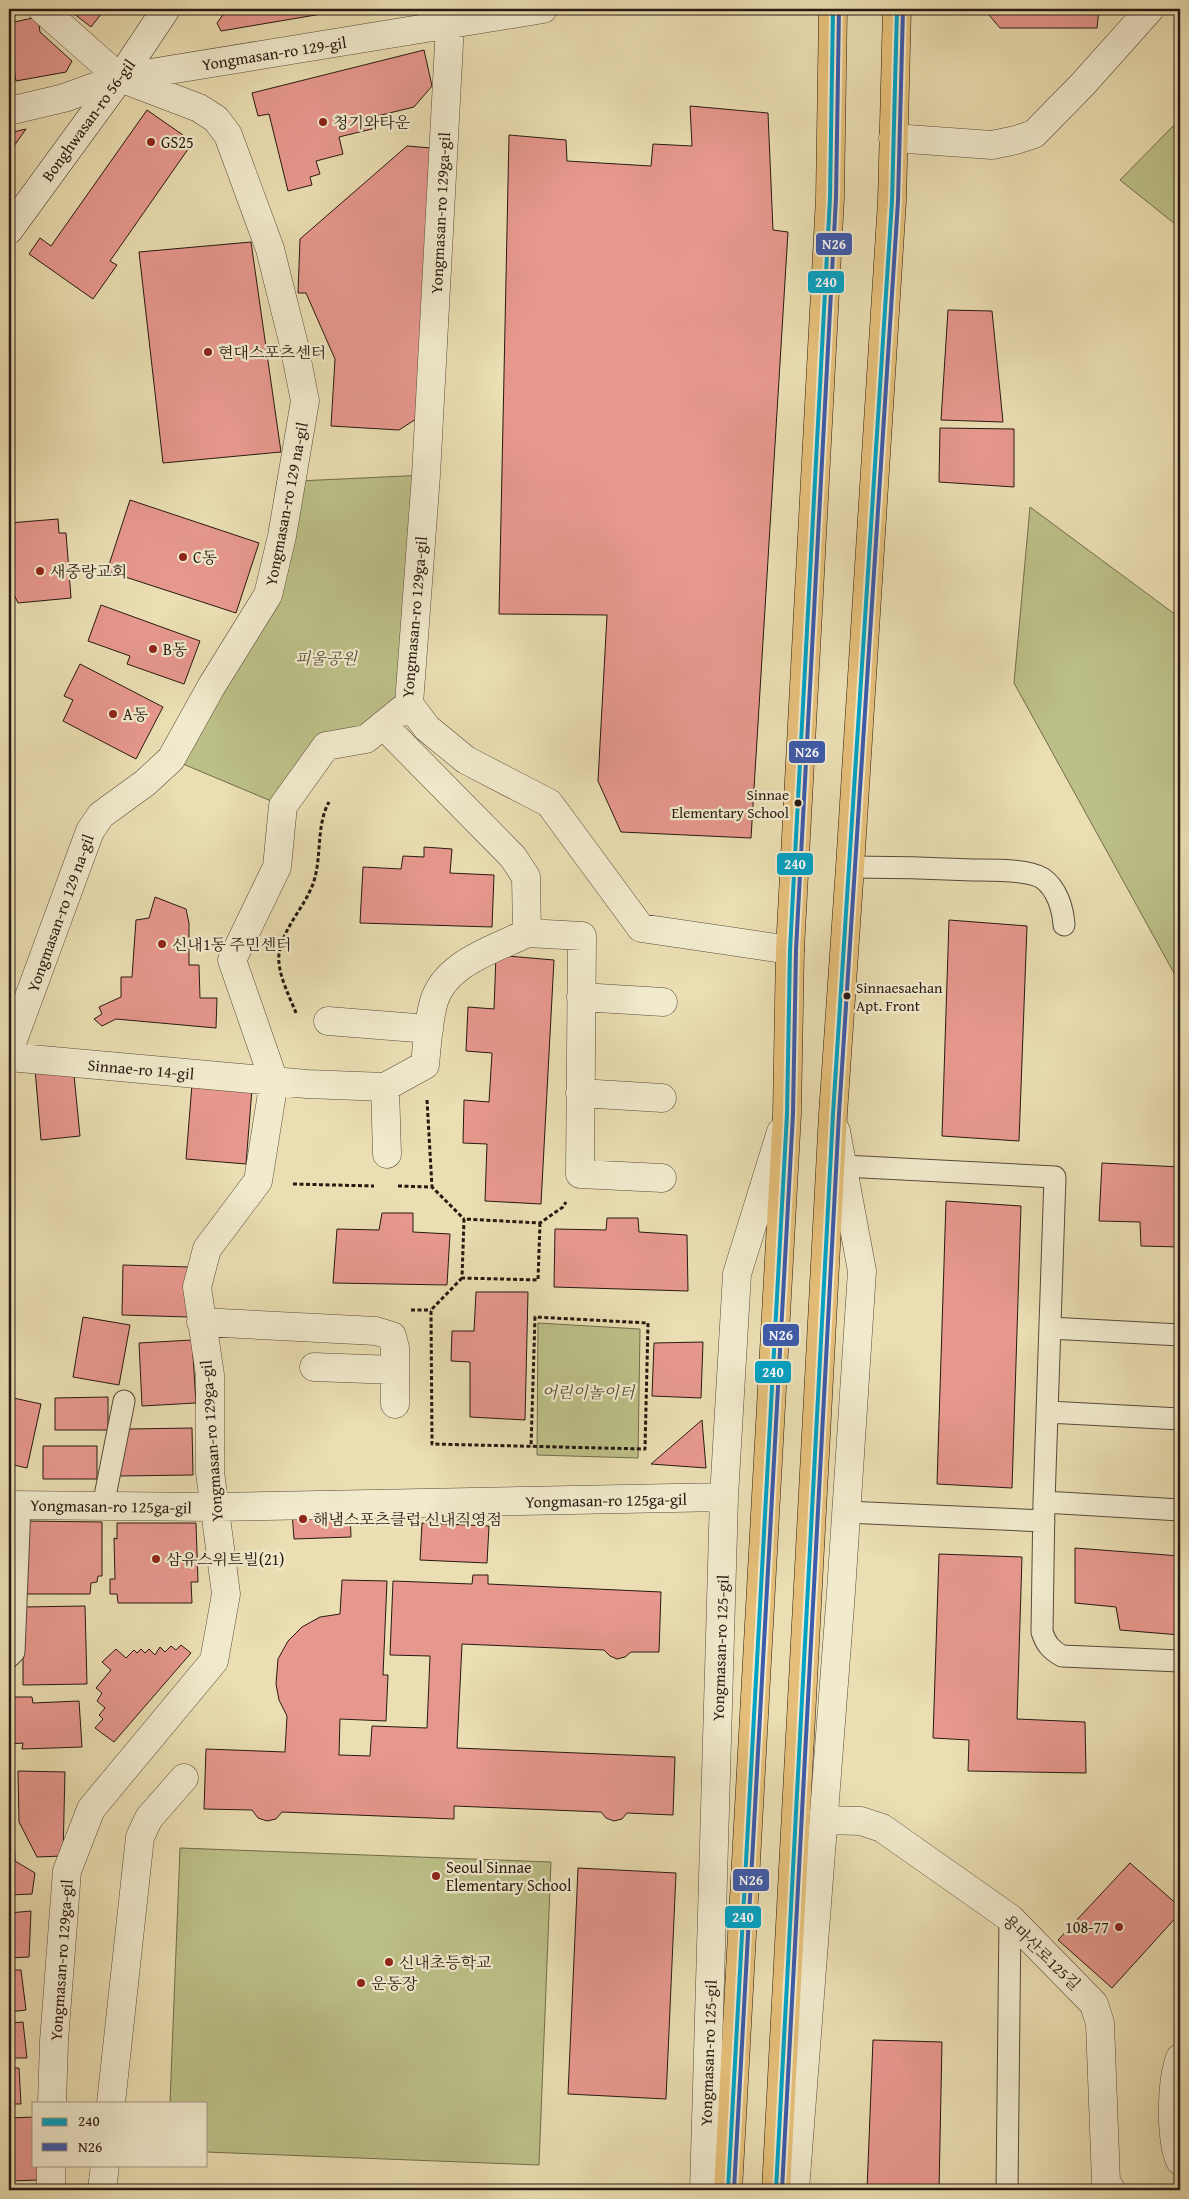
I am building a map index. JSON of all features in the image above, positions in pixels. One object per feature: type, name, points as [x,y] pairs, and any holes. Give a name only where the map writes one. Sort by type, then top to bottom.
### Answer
[{"type":"main road","points":[[728,2190],[787,1114],[790,950],[830,198],[833,9]]},
{"type":"main road","points":[[776,2190],[833,1114],[892,201],[897,9]]},
{"type":"street","points":[[42,9],[120,78]]},
{"type":"street","name":"Bonghwasan-ro 56-gil","points":[[9,230],[120,78],[166,9]]},
{"type":"street","name":"Yongmasan-ro 129-gil","points":[[9,111],[64,98],[120,78],[543,9]]},
{"type":"street","points":[[893,138],[992,145],[1034,134],[1083,84],[1150,9]]},
{"type":"street","name":"Yongmasan-ro 129ga-gil","points":[[52,2102],[54,2041],[67,1871],[91,1809],[214,1661],[226,1594],[210,1472],[210,1375],[197,1287],[207,1248],[258,1181],[274,1080],[232,960],[277,867],[283,806],[326,746],[366,739],[409,704],[426,474],[450,25]]},
{"type":"street","name":"Yongmasan-ro 129 na-gil","points":[[9,1050],[90,831],[101,815],[145,783],[171,759],[211,687],[268,595],[282,536],[305,401],[294,345],[270,249],[228,135],[216,119],[199,108],[120,78]]},
{"type":"street","points":[[409,704],[427,728],[466,760],[549,803],[641,928],[790,950]]},
{"type":"street","points":[[383,725],[514,857],[526,877],[527,932]]},
{"type":"street","points":[[387,1154],[385,1087],[425,1066],[433,1004],[440,989],[450,975],[484,952],[527,932],[582,936],[580,1174],[662,1178]]},
{"type":"street","points":[[581,997],[662,1002]]},
{"type":"street","points":[[328,1021],[429,1029]]},
{"type":"street","name":"Sinnae-ro 14-gil","points":[[9,1057],[274,1080],[385,1087]]},
{"type":"street","points":[[580,1093],[662,1098]]},
{"type":"street","name":"Yongmasan-ro 125-gil","points":[[704,2190],[724,1497],[737,1274],[787,1114]]},
{"type":"street","points":[[795,2190],[824,1820],[862,1271],[833,1114]]},
{"type":"street","points":[[201,1322],[376,1331],[392,1336],[395,1348],[395,1404]]},
{"type":"street","points":[[314,1367],[395,1370]]},
{"type":"street","name":"Yongmasan-ro 125ga-gil","points":[[14,1505],[214,1507],[724,1497]]},
{"type":"street","points":[[111,2102],[140,1837],[149,1818],[184,1778]]},
{"type":"street","name":"용마산로125길","points":[[824,1820],[861,1821],[882,1828],[1010,1918],[1094,2004],[1100,2023],[1106,2182],[1110,2190]]},
{"type":"street","points":[[1180,2058],[1174,2096],[1172,2127],[1176,2151],[1180,2161]]},
{"type":"street","points":[[51,2166],[51,2190]]},
{"type":"street","points":[[102,2190],[105,2166]]},
{"type":"lane","points":[[850,867],[1017,872],[1041,878],[1053,891],[1063,909],[1064,925]]},
{"type":"lane","points":[[844,1166],[1055,1177],[1042,1632],[1045,1641],[1052,1651],[1062,1656],[1180,1661]]},
{"type":"lane","points":[[1050,1328],[1180,1335]]},
{"type":"lane","points":[[103,1506],[124,1401]]},
{"type":"lane","points":[[1048,1412],[1180,1419]]},
{"type":"lane","points":[[9,1657],[14,1652],[14,1505]]},
{"type":"lane","points":[[846,1512],[1180,1510]]},
{"type":"lane","points":[[1007,2190],[1010,1918]]},
{"type":"path","points":[[298,1017],[280,971],[279,954],[286,935],[314,880],[322,815],[331,798]]},
{"type":"path","points":[[425,1066],[432,1187],[464,1219],[540,1222],[563,1208],[580,1174]]},
{"type":"path","points":[[292,1189],[295,1176]]},
{"type":"path","points":[[293,1184],[382,1186]]},
{"type":"path","points":[[392,1186],[432,1187]]},
{"type":"path","points":[[464,1219],[462,1278],[431,1310],[432,1444],[531,1447],[645,1448],[648,1324],[535,1317],[531,1447]]},
{"type":"path","points":[[462,1278],[538,1280],[540,1222]]},
{"type":"path","points":[[402,1310],[431,1310]]},
{"type":"green space","points":[[1180,119],[1180,228],[1120,180]]},
{"type":"green space","name":"피울공원","points":[[426,475],[409,704],[326,746],[283,806],[171,759],[260,599],[277,482]]},
{"type":"green space","points":[[1030,507],[1180,618],[1180,984],[1014,683]]},
{"type":"green space","name":"어린이놀이터","points":[[538,1323],[640,1329],[638,1458],[537,1455]]},
{"type":"green space","name":"운동장","points":[[180,1848],[551,1862],[539,2165],[208,2152],[208,2102],[170,2102]]},
{"type":"building","points":[[68,9],[105,9],[91,27]]},
{"type":"building","points":[[227,9],[351,9],[221,31],[217,23]]},
{"type":"building","points":[[984,9],[1099,9],[1097,28],[1000,28]]},
{"type":"building","points":[[38,17],[40,32],[72,61],[66,72],[16,81],[9,39],[9,23]]},
{"type":"building","name":"청기와타운","points":[[424,50],[432,86],[414,107],[373,117],[376,128],[339,137],[343,154],[316,161],[320,174],[310,177],[312,185],[288,191],[269,114],[258,116],[252,93]]},
{"type":"building","points":[[690,106],[768,113],[773,230],[788,232],[751,838],[621,832],[598,781],[607,615],[499,614],[509,135],[566,140],[567,161],[651,166],[653,144],[692,146]]},
{"type":"building","points":[[147,110],[193,142],[110,261],[117,265],[93,299],[29,254],[40,238],[51,246]]},
{"type":"building","points":[[26,129],[9,153],[9,133]]},
{"type":"building","points":[[407,146],[431,148],[416,419],[399,430],[331,426],[335,359],[306,293],[298,293],[300,239]]},
{"type":"building","name":"현대스포츠센터","points":[[251,242],[281,452],[163,463],[139,252]]},
{"type":"building","points":[[948,310],[992,311],[1003,422],[941,420]]},
{"type":"building","points":[[940,428],[1014,429],[1014,487],[939,482]]},
{"type":"building","name":"C동","points":[[130,500],[259,543],[236,613],[107,571]]},
{"type":"building","name":"새중랑교회","points":[[58,519],[59,533],[66,533],[71,598],[18,603],[11,588],[9,523]]},
{"type":"building","name":"B동","points":[[101,605],[200,641],[184,684],[127,664],[130,656],[88,641]]},
{"type":"building","name":"A동","points":[[80,664],[163,707],[136,759],[63,721],[73,700],[64,696]]},
{"type":"building","points":[[424,847],[452,849],[450,873],[494,875],[492,927],[360,923],[363,867],[401,869],[403,856],[424,857]]},
{"type":"building","name":"신내1동 주민센터","points":[[155,897],[186,909],[189,923],[189,965],[199,965],[200,998],[217,998],[216,1028],[116,1019],[102,1026],[94,1019],[102,1014],[99,1007],[121,997],[121,977],[132,977],[136,920],[149,918]]},
{"type":"building","points":[[949,920],[1027,926],[1019,1141],[942,1136]]},
{"type":"building","points":[[496,955],[554,960],[541,1204],[485,1201],[487,1144],[463,1143],[464,1100],[489,1102],[492,1053],[466,1051],[468,1007],[494,1009]]},
{"type":"building","points":[[73,1065],[80,1136],[41,1140],[35,1069]]},
{"type":"building","points":[[192,1084],[252,1089],[246,1164],[186,1159]]},
{"type":"building","points":[[1102,1163],[1180,1167],[1180,1247],[1141,1246],[1140,1222],[1099,1221]]},
{"type":"building","points":[[946,1201],[1021,1206],[1012,1488],[937,1484]]},
{"type":"building","points":[[382,1213],[413,1213],[413,1232],[450,1234],[447,1285],[333,1283],[337,1229],[379,1230]]},
{"type":"building","points":[[607,1218],[638,1218],[639,1232],[687,1235],[688,1291],[554,1287],[555,1229],[606,1230]]},
{"type":"building","points":[[123,1265],[189,1267],[188,1317],[122,1315]]},
{"type":"building","points":[[476,1292],[528,1292],[525,1420],[470,1417],[470,1362],[451,1361],[452,1331],[474,1331]]},
{"type":"building","points":[[83,1317],[130,1325],[119,1385],[73,1377]]},
{"type":"building","points":[[192,1340],[196,1403],[142,1406],[139,1343]]},
{"type":"building","points":[[703,1342],[701,1398],[652,1396],[654,1343]]},
{"type":"building","points":[[9,1397],[41,1404],[27,1468],[9,1464]]},
{"type":"building","points":[[108,1397],[108,1430],[55,1430],[55,1398]]},
{"type":"building","points":[[702,1420],[706,1468],[651,1464]]},
{"type":"building","points":[[192,1428],[193,1475],[118,1476],[129,1429]]},
{"type":"building","points":[[43,1446],[97,1446],[97,1479],[43,1479]]},
{"type":"building","points":[[350,1511],[351,1537],[294,1539],[292,1512]]},
{"type":"building","points":[[27,1521],[102,1522],[102,1576],[98,1576],[97,1582],[91,1583],[90,1594],[27,1594]]},
{"type":"building","name":"삼유스위트빌(21)","points":[[117,1523],[196,1523],[198,1582],[191,1582],[192,1603],[118,1603],[117,1594],[110,1594],[110,1579],[115,1579],[114,1538],[117,1539]]},
{"type":"building","points":[[422,1523],[489,1526],[487,1563],[420,1560]]},
{"type":"building","points":[[1075,1548],[1180,1556],[1180,1635],[1120,1630],[1116,1607],[1075,1603]]},
{"type":"building","points":[[939,1554],[1022,1557],[1017,1719],[1085,1722],[1086,1773],[968,1771],[969,1740],[933,1738]]},
{"type":"building","points":[[473,1575],[488,1575],[488,1584],[661,1592],[659,1652],[631,1652],[625,1657],[617,1659],[610,1656],[604,1650],[462,1644],[457,1748],[675,1757],[673,1815],[627,1813],[622,1819],[614,1821],[606,1818],[601,1812],[454,1806],[454,1819],[282,1812],[276,1819],[267,1821],[258,1818],[252,1810],[204,1809],[206,1749],[285,1752],[287,1716],[279,1700],[276,1684],[278,1659],[288,1641],[302,1627],[320,1617],[340,1614],[342,1580],[387,1581],[383,1675],[388,1675],[386,1721],[340,1719],[339,1755],[370,1756],[372,1726],[427,1728],[430,1656],[390,1655],[393,1581],[472,1584]]},
{"type":"building","points":[[85,1606],[87,1684],[23,1685],[23,1607]]},
{"type":"building","points":[[181,1645],[191,1653],[114,1742],[95,1728],[103,1719],[99,1715],[105,1708],[97,1701],[102,1693],[96,1688],[111,1670],[102,1662],[116,1649],[126,1658],[134,1650],[137,1653],[141,1649],[145,1653],[149,1649],[155,1655],[160,1647],[165,1652],[171,1646],[176,1650]]},
{"type":"building","points":[[9,1678],[11,1697],[32,1697],[33,1703],[79,1701],[82,1747],[22,1749],[23,1743],[9,1744]]},
{"type":"building","points":[[18,1771],[65,1772],[63,1856],[37,1857],[19,1822]]},
{"type":"building","points":[[9,1834],[14,1835],[15,1861],[35,1873],[32,1894],[9,1895]]},
{"type":"building","name":"108-77","points":[[1130,1863],[1180,1907],[1180,1913],[1112,1988],[1058,1940]]},
{"type":"building","points":[[578,1868],[676,1873],[666,2099],[568,2094]]},
{"type":"building","points":[[31,1911],[29,1957],[9,1958],[9,1913]]},
{"type":"building","points":[[9,1970],[21,1970],[26,2010],[9,2012]]},
{"type":"building","points":[[23,2022],[27,2058],[9,2058],[9,2023]]},
{"type":"building","points":[[873,2040],[942,2042],[939,2190],[867,2190]]},
{"type":"building","points":[[9,2068],[19,2068],[21,2104],[9,2104]]},
{"type":"building","points":[[32,2117],[32,2166],[38,2166],[39,2180],[9,2181],[9,2118]]},
{"type":"transit line","name":"240","points":[[728,2190],[787,1114],[790,950],[830,198],[833,9]]},
{"type":"transit line","name":"N26","points":[[734,2190],[793,1114],[796,950],[836,198],[839,9]]},
{"type":"transit line","name":"240","points":[[776,2190],[833,1114],[892,201],[897,9]]},
{"type":"transit line","name":"N26","points":[[782,2190],[839,1114],[898,201],[903,9]]},
{"type":"place","name":"청기와타운","points":[[323,122]]},
{"type":"place","name":"GS25","points":[[151,142]]},
{"type":"place","name":"현대스포츠센터","points":[[208,352]]},
{"type":"place","name":"C동","points":[[183,557]]},
{"type":"place","name":"새중랑교회","points":[[40,571]]},
{"type":"place","name":"B동","points":[[153,649]]},
{"type":"place","name":"A동","points":[[113,714]]},
{"type":"place","name":"Sinnae Elementary School","points":[[798,803]]},
{"type":"place","name":"신내1동 주민센터","points":[[162,944]]},
{"type":"place","name":"Sinnaesaehan Apt. Front","points":[[847,996]]},
{"type":"place","name":"해냄스포츠클럽 신내직영점","points":[[303,1519]]},
{"type":"place","name":"삼유스위트빌(21)","points":[[156,1559]]},
{"type":"place","name":"Seoul Sinnae Elementary School","points":[[436,1876]]},
{"type":"place","name":"108-77","points":[[1119,1927]]},
{"type":"place","name":"신내초등학교","points":[[389,1962]]},
{"type":"place","name":"운동장","points":[[361,1983]]}]
